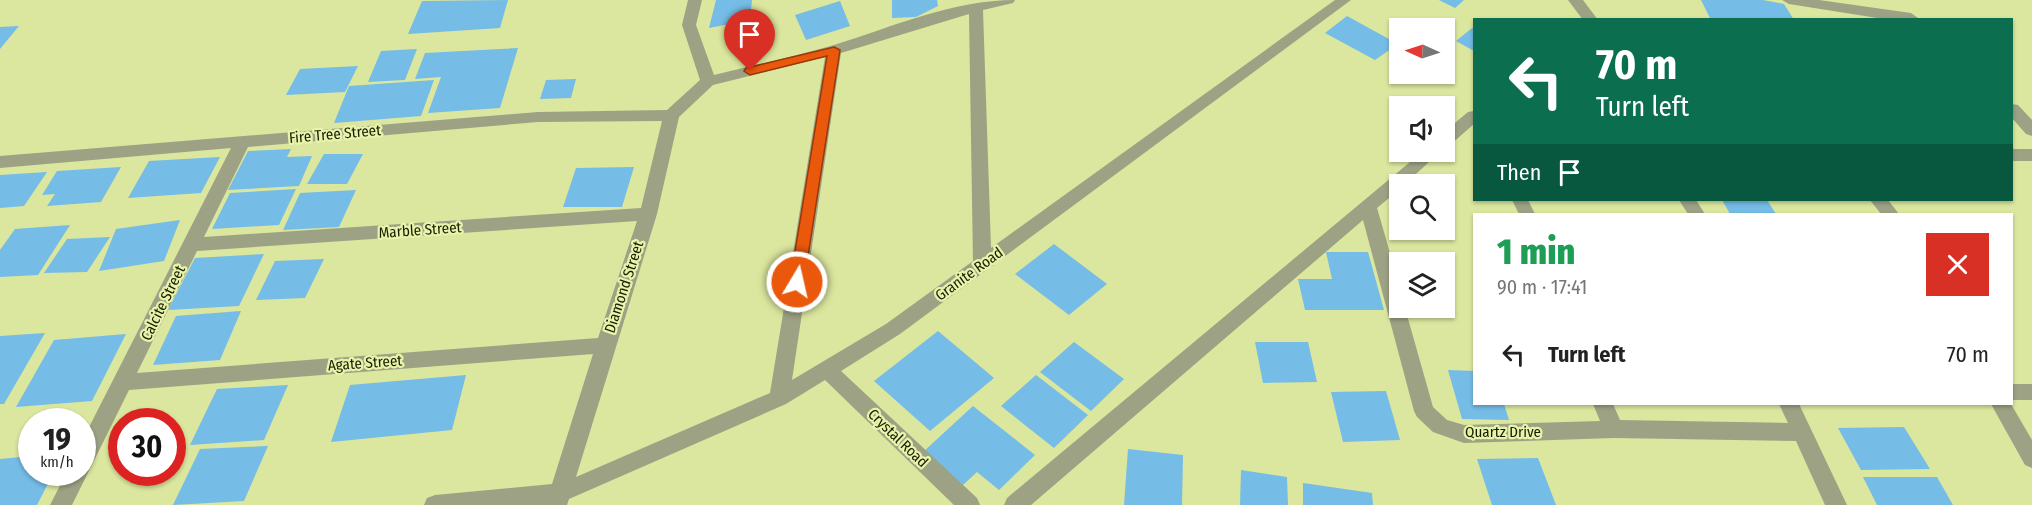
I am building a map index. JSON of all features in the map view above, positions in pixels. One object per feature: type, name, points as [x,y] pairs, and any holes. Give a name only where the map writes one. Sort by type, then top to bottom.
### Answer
[{"type":"street","points":[[695,0],[688,25],[708,81]]},
{"type":"street","points":[[671,115],[708,81],[834,50],[950,7],[976,8],[1008,0]]},
{"type":"street","name":"Granite Road","points":[[559,499],[779,398],[893,329],[1344,0]]},
{"type":"street","points":[[1575,0],[1586,17]]},
{"type":"street","points":[[1789,0],[1911,18]]},
{"type":"street","points":[[976,8],[982,265]]},
{"type":"street","points":[[779,398],[834,50]]},
{"type":"street","points":[[2013,110],[2032,130]]},
{"type":"street","name":"Fire Tree Street","points":[[0,162],[538,117],[671,115]]},
{"type":"street","name":"Diamond Street","points":[[559,499],[605,345],[648,214],[671,115]]},
{"type":"street","points":[[1455,132],[1473,117]]},
{"type":"street","name":"Calcite Street","points":[[96,436],[242,143]]},
{"type":"street","points":[[2013,155],[2032,155]]},
{"type":"street","points":[[1015,505],[1420,162]]},
{"type":"street","points":[[1880,201],[1889,213]]},
{"type":"street","name":"Quartz Drive","points":[[1368,205],[1424,411],[1440,426],[1464,434],[1614,429],[1803,432]]},
{"type":"street","name":"Marble Street","points":[[191,245],[648,214]]},
{"type":"street","name":"Agate Street","points":[[124,382],[605,345]]},
{"type":"street","name":"Crystal Road","points":[[827,370],[969,505]]},
{"type":"street","points":[[2013,392],[2032,392]]},
{"type":"street","points":[[1603,405],[1614,429]]},
{"type":"street","points":[[1790,405],[1836,505]]},
{"type":"street","points":[[2002,405],[2032,459]]},
{"type":"street","points":[[61,505],[71,486]]},
{"type":"street","points":[[435,505],[559,499]]},
{"type":"building","points":[[508,0],[500,28],[408,34],[422,1]]},
{"type":"building","points":[[716,0],[752,0],[750,20],[709,28]]},
{"type":"building","points":[[892,0],[937,0],[938,6],[916,17],[892,18]]},
{"type":"building","points":[[1439,0],[1464,0],[1455,8]]},
{"type":"building","points":[[1701,0],[1763,0],[1784,4],[1793,18],[1710,18]]},
{"type":"building","points":[[840,1],[850,26],[806,40],[795,15]]},
{"type":"building","points":[[1347,16],[1389,39],[1389,50],[1375,60],[1325,33]]},
{"type":"building","points":[[19,26],[0,49],[0,27]]},
{"type":"building","points":[[1472,28],[1473,28],[1473,50],[1456,41]]},
{"type":"building","points":[[518,48],[500,108],[428,113],[441,77],[415,79],[425,53]]},
{"type":"building","points":[[417,49],[405,80],[368,82],[381,51]]},
{"type":"building","points":[[358,66],[345,92],[286,95],[300,69]]},
{"type":"building","points":[[576,79],[571,98],[540,99],[546,80]]},
{"type":"building","points":[[434,80],[421,116],[334,123],[349,86]]},
{"type":"building","points":[[291,149],[287,157],[312,156],[299,186],[228,190],[248,151]]},
{"type":"building","points":[[324,154],[363,154],[347,184],[307,184]]},
{"type":"building","points":[[220,157],[201,193],[128,198],[149,161]]},
{"type":"building","points":[[121,167],[101,202],[47,206],[55,194],[42,195],[57,171]]},
{"type":"building","points":[[634,167],[622,207],[563,207],[576,168]]},
{"type":"building","points":[[47,172],[24,206],[0,208],[0,175]]},
{"type":"building","points":[[296,189],[279,225],[212,229],[230,193]]},
{"type":"building","points":[[356,190],[339,227],[283,230],[300,193]]},
{"type":"building","points":[[1723,201],[1768,201],[1775,213],[1729,213]]},
{"type":"building","points":[[180,220],[164,261],[99,271],[116,229]]},
{"type":"building","points":[[70,225],[38,275],[0,277],[0,250],[15,229]]},
{"type":"building","points":[[110,237],[87,272],[44,273],[67,239]]},
{"type":"building","points":[[1054,244],[1107,284],[1069,315],[1015,274]]},
{"type":"building","points":[[1326,252],[1368,252],[1384,310],[1305,310],[1298,279],[1332,279]]},
{"type":"building","points":[[264,254],[239,306],[168,310],[195,258]]},
{"type":"building","points":[[324,259],[305,298],[256,300],[275,261]]},
{"type":"building","points":[[241,311],[220,360],[153,365],[176,316]]},
{"type":"building","points":[[938,331],[994,378],[930,431],[874,381]]},
{"type":"building","points":[[45,333],[4,404],[0,404],[0,336]]},
{"type":"building","points":[[126,334],[92,401],[16,407],[54,340]]},
{"type":"building","points":[[1074,342],[1124,379],[1091,411],[1040,372]]},
{"type":"building","points":[[1255,342],[1308,342],[1317,382],[1263,383]]},
{"type":"building","points":[[1448,370],[1473,371],[1473,405],[1504,405],[1509,420],[1462,419]]},
{"type":"building","points":[[466,375],[452,430],[331,442],[350,385]]},
{"type":"building","points":[[1036,375],[1088,415],[1054,448],[1001,406]]},
{"type":"building","points":[[288,385],[264,440],[190,445],[217,389]]},
{"type":"building","points":[[1386,391],[1400,440],[1343,442],[1331,392]]},
{"type":"building","points":[[973,406],[1035,455],[999,490],[977,472],[963,485],[923,452]]},
{"type":"building","points":[[1904,427],[1930,469],[1861,470],[1838,428]]},
{"type":"building","points":[[268,446],[244,501],[173,505],[182,486],[186,486],[186,478],[200,449]]},
{"type":"building","points":[[1128,449],[1183,455],[1182,505],[1124,505]]},
{"type":"building","points":[[18,457],[18,486],[47,486],[37,505],[0,505],[0,459]]},
{"type":"building","points":[[1538,458],[1556,505],[1492,505],[1477,459]]},
{"type":"building","points":[[1241,470],[1287,477],[1288,505],[1240,505]]},
{"type":"building","points":[[1863,477],[1937,477],[1953,505],[1877,505]]},
{"type":"building","points":[[1303,483],[1372,493],[1373,505],[1303,505]]},
{"type":"route","points":[[750,71],[834,50],[797,282]]}]
